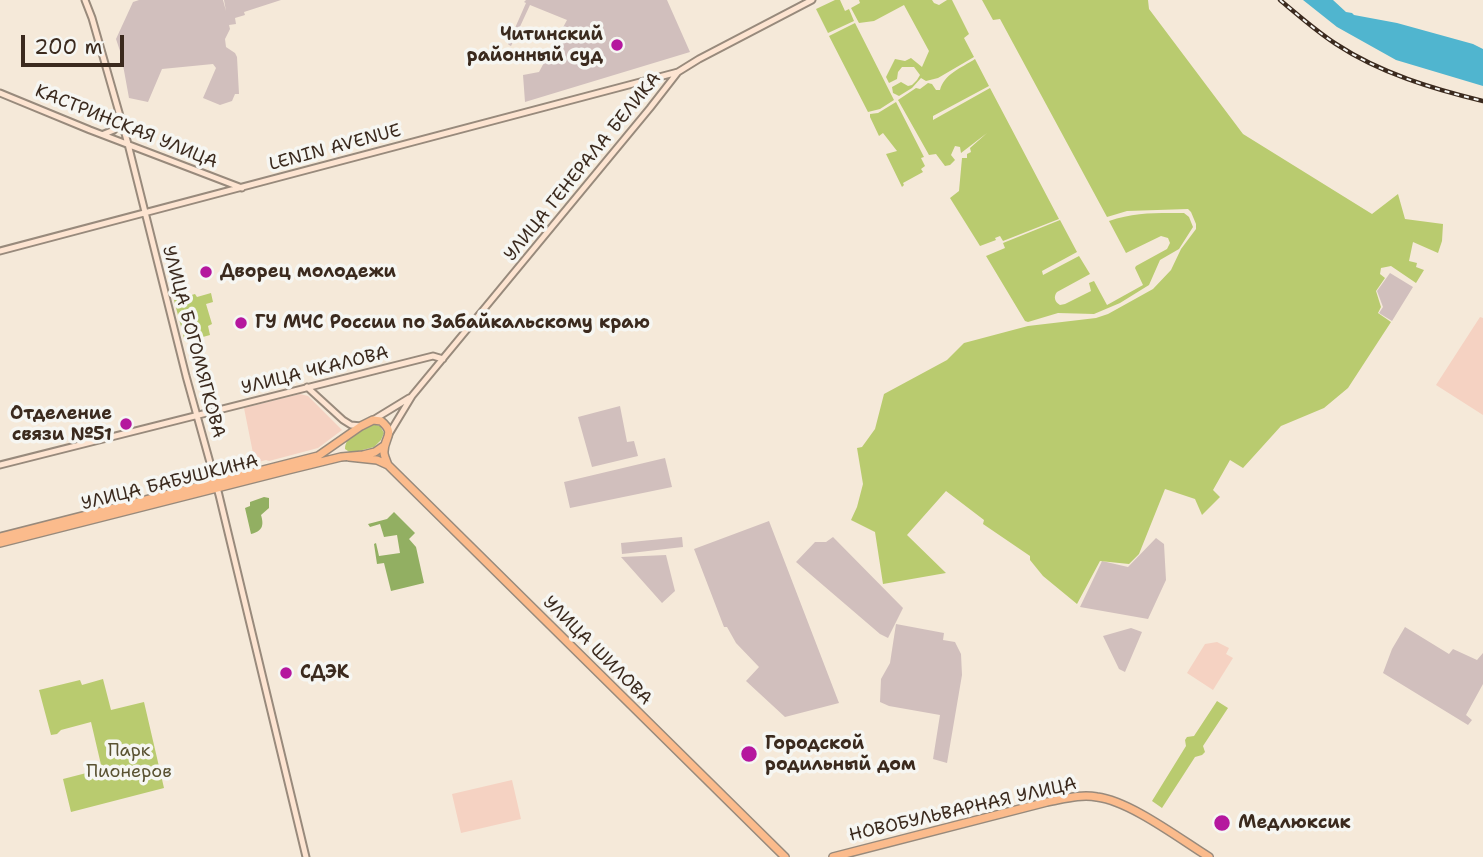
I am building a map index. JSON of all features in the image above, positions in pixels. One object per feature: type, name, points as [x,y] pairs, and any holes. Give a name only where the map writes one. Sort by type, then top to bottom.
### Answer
[{"type":"main road","name":"УЛИЦА БОГОМЯГКОВА","points":[[85,0],[128,144],[216,486],[306,857]]},
{"type":"main road","name":"УЛИЦА ГЕНЕРАЛА БЕЛИКА","points":[[412,396],[678,72],[812,0]]},
{"type":"main road","name":"LENIN AVENUE","points":[[0,251],[678,72]]},
{"type":"main road","name":"КАСТРИНСКАЯ УЛИЦА","points":[[0,93],[242,188]]},
{"type":"main road","points":[[101,134],[114,130],[120,114]]},
{"type":"main road","name":"УЛИЦА ЧКАЛОВА","points":[[0,465],[433,356],[443,359]]},
{"type":"main road","points":[[307,387],[344,420],[351,425],[361,426]]},
{"type":"main road","points":[[373,420],[412,396]]},
{"type":"main road","points":[[388,465],[384,452],[389,434],[412,396]]},
{"type":"main road","points":[[344,420],[349,428],[343,449],[349,457],[377,460],[388,465]]},
{"type":"main road","points":[[373,420],[384,423],[389,434]]},
{"type":"main road","name":"УЛИЦА БАБУШКИНА","points":[[0,543],[318,456],[373,420]]},
{"type":"main road","name":"УЛИЦА БАБУШКИНА","points":[[0,537],[375,452],[386,444]]},
{"type":"main road","name":"УЛИЦА ШИЛОВА","points":[[388,465],[785,857]]},
{"type":"main road","name":"НОВОБУЛЬВАРНАЯ УЛИЦА","points":[[833,857],[1078,796],[1101,797],[1140,814],[1209,857]]},
{"type":"shaded area","points":[[223,0],[226,11],[224,0],[281,0],[244,12],[245,15],[235,18],[236,24],[229,25],[226,47],[237,57],[239,94],[235,94],[232,101],[220,105],[203,98],[216,68],[213,64],[162,69],[148,102],[129,98],[116,39],[133,2]]},
{"type":"shaded area","points":[[526,0],[667,0],[690,52],[525,102],[523,75],[539,72],[567,20],[530,5],[511,46],[508,44]]},
{"type":"shaded area","points":[[1390,273],[1413,287],[1392,321],[1379,313],[1383,307],[1377,291]]},
{"type":"shaded area","points":[[1480,317],[1483,318],[1483,415],[1436,385]]},
{"type":"shaded area","points":[[300,394],[308,396],[342,430],[318,448],[255,463],[244,408]]},
{"type":"shaded area","points":[[620,406],[627,442],[634,441],[638,456],[592,467],[578,417]]},
{"type":"shaded area","points":[[665,458],[672,487],[570,508],[564,482]]},
{"type":"shaded area","points":[[769,521],[839,703],[785,717],[746,681],[759,667],[736,643],[727,627],[724,627],[694,549]]},
{"type":"shaded area","points":[[682,537],[683,547],[622,554],[621,543]]},
{"type":"shaded area","points":[[833,537],[903,608],[888,638],[796,562],[815,542],[826,542]]},
{"type":"shaded area","points":[[1156,538],[1164,544],[1166,580],[1148,619],[1080,607],[1102,561],[1128,567]]},
{"type":"shaded area","points":[[666,555],[675,591],[662,603],[621,557]]},
{"type":"shaded area","points":[[896,624],[944,633],[943,640],[955,642],[961,654],[962,675],[947,763],[933,759],[940,715],[880,702],[881,679],[890,663]]},
{"type":"shaded area","points":[[1405,627],[1449,654],[1453,649],[1477,660],[1483,653],[1483,684],[1466,715],[1472,720],[1468,725],[1383,673],[1392,649]]},
{"type":"shaded area","points":[[1131,628],[1142,632],[1125,672],[1119,669],[1103,636]]},
{"type":"shaded area","points":[[1217,642],[1229,648],[1226,654],[1233,658],[1213,690],[1187,673],[1205,644]]},
{"type":"shaded area","points":[[512,780],[521,819],[461,833],[452,794]]},
{"type":"green space","points":[[840,0],[845,11],[849,9],[854,21],[828,33],[816,9]]},
{"type":"green space","points":[[859,0],[932,0],[939,5],[952,0],[969,34],[964,38],[974,57],[938,78],[926,81],[921,78],[899,96],[893,93],[892,87],[901,82],[912,85],[920,75],[914,67],[902,67],[897,79],[889,83],[886,77],[895,59],[905,61],[911,58],[922,67],[929,51],[904,5],[874,21],[859,23],[851,8],[860,3]]},
{"type":"green space","points":[[982,0],[1148,0],[1149,9],[1243,134],[1372,214],[1398,194],[1405,219],[1443,224],[1438,253],[1413,242],[1409,261],[1417,263],[1416,267],[1424,270],[1416,283],[1391,266],[1381,268],[1380,274],[1385,278],[1376,291],[1381,307],[1378,313],[1391,322],[1348,388],[1324,408],[1281,426],[1243,468],[1230,460],[1213,490],[1220,497],[1202,515],[1195,499],[1165,489],[1139,554],[1129,564],[1100,561],[1077,604],[1043,576],[1030,560],[1030,556],[983,524],[984,520],[946,491],[907,535],[946,573],[883,584],[875,532],[851,520],[863,484],[857,448],[862,447],[875,429],[884,394],[947,360],[964,343],[1028,326],[1096,318],[1108,314],[1153,289],[1171,270],[1181,249],[1196,229],[1188,209],[1127,211],[1107,217],[1000,19],[993,20]]},
{"type":"green space","points":[[855,23],[894,100],[880,109],[868,112],[829,36]]},
{"type":"green space","points":[[975,59],[989,86],[933,116],[933,120],[990,88],[1059,219],[1003,241],[1000,236],[980,246],[950,198],[959,191],[962,158],[967,158],[967,154],[971,152],[970,148],[987,133],[961,153],[960,147],[955,146],[951,155],[955,160],[945,166],[936,154],[929,155],[898,100],[928,83],[940,90],[949,76]]},
{"type":"green space","points":[[896,102],[924,157],[921,158],[925,166],[921,169],[923,172],[903,183],[902,187],[886,154],[897,151],[883,133],[879,136],[870,117],[870,114],[878,113]]},
{"type":"green space","points":[[1155,213],[1184,213],[1193,227],[1179,249],[1160,260],[1149,285],[1120,303],[1094,314],[1058,313],[1025,321],[986,256],[1005,248],[1003,243],[1060,220],[1077,252],[1042,271],[1043,275],[1079,256],[1090,274],[1057,292],[1056,301],[1060,305],[1065,304],[1091,291],[1089,283],[1094,281],[1107,305],[1143,285],[1136,266],[1167,249],[1170,243],[1168,238],[1161,236],[1126,253],[1109,221]]},
{"type":"green space","points":[[211,293],[213,302],[206,304],[212,324],[208,326],[210,335],[185,342],[174,300]]},
{"type":"green space","points":[[372,424],[380,426],[384,433],[374,447],[351,453],[345,449],[351,437]]},
{"type":"green space","points":[[269,498],[269,508],[261,515],[260,529],[251,534],[245,508],[250,506],[250,502]]},
{"type":"green space","points":[[394,512],[415,533],[409,539],[416,547],[424,583],[391,591],[384,563],[377,564],[374,544],[376,543],[379,556],[400,553],[397,535],[384,537],[380,524],[370,527],[368,524],[387,519]]},
{"type":"green space","name":"Парк Пионеров","points":[[103,679],[111,710],[144,702],[164,788],[71,812],[63,779],[102,769],[91,722],[51,735],[39,690],[80,680],[82,685]]},
{"type":"green space","points":[[1217,701],[1228,708],[1203,746],[1205,752],[1195,757],[1162,808],[1152,801],[1186,746],[1185,740],[1194,736]]},
{"type":"water","points":[[1303,0],[1333,0],[1346,12],[1354,15],[1397,23],[1473,44],[1483,49],[1483,86],[1396,60],[1337,27]]},
{"type":"railway","points":[[1280,0],[1329,39],[1389,72],[1483,101]]},
{"type":"place","name":"Читинский районный суд","points":[[617,45]]},
{"type":"place","name":"Дворец молодежи","points":[[206,272]]},
{"type":"place","name":"ГУ МЧС России по Забайкальскому краю","points":[[241,323]]},
{"type":"place","name":"Отделение связи №51","points":[[126,424]]},
{"type":"place","name":"СДЭК","points":[[286,673]]},
{"type":"place","name":"Городской родильный дом","points":[[749,754]]},
{"type":"place","name":"Медлюксик","points":[[1222,823]]}]
